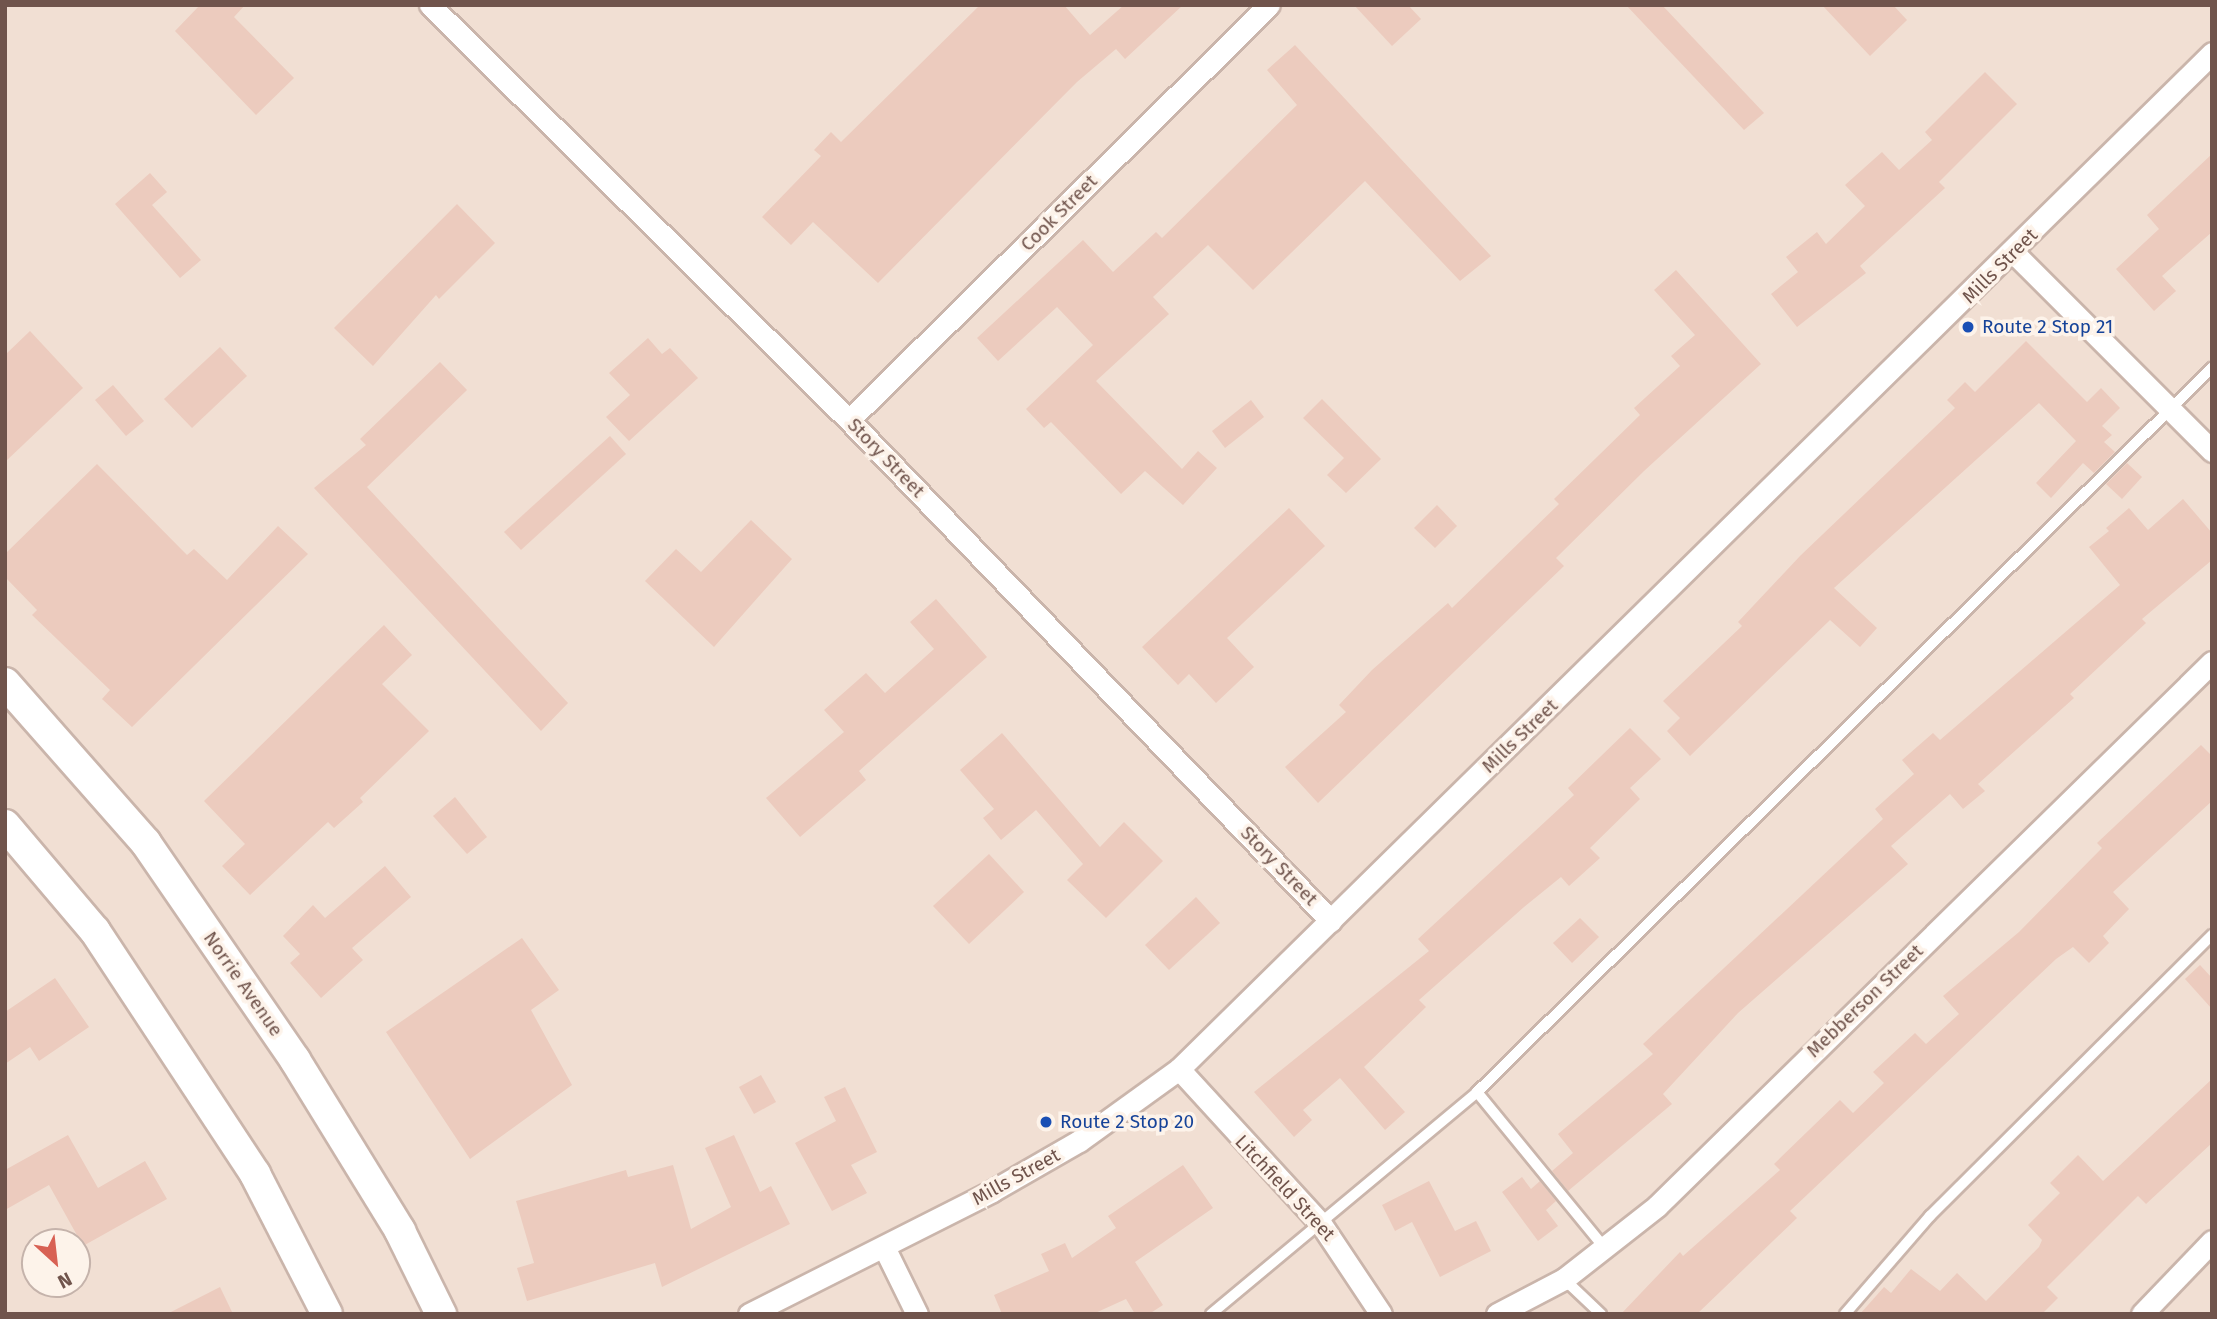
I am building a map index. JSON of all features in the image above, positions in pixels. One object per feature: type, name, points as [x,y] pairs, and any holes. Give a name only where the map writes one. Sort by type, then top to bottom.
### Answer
[{"type":"main road","name":"Norrie Avenue","points":[[5,683],[146,843],[295,1060],[400,1231],[441,1314]]},
{"type":"main road","points":[[5,825],[95,931],[141,1000],[255,1174],[327,1314]]},
{"type":"street","name":"Story Street","points":[[430,5],[849,421],[1331,921]]},
{"type":"street","name":"Cook Street","points":[[849,421],[1269,5]]},
{"type":"street","name":"Mills Street","points":[[749,1314],[884,1247],[1079,1141],[1178,1069],[2014,253],[2212,53]]},
{"type":"street","points":[[2014,253],[2212,451]]},
{"type":"street","name":"Mebberson Street","points":[[1497,1314],[1564,1279],[1657,1206],[2212,662]]},
{"type":"street","name":"Litchfield Street","points":[[1178,1069],[1321,1224],[1381,1314]]},
{"type":"street","points":[[2142,1314],[2212,1241]]},
{"type":"street","points":[[884,1247],[917,1314]]},
{"type":"lane","points":[[1211,1314],[1477,1092],[2212,368]]},
{"type":"lane","points":[[1845,1314],[1930,1216],[2212,935]]},
{"type":"lane","points":[[1477,1092],[1604,1247]]},
{"type":"lane","points":[[1564,1279],[1601,1314]]},
{"type":"shaded area","points":[[5,5],[2212,5],[2212,1314],[5,1314]]},
{"type":"building","points":[[200,5],[245,5],[234,17],[294,78],[256,115],[175,31]]},
{"type":"building","points":[[980,5],[1064,5],[1090,35],[1124,5],[1183,5],[1125,59],[1116,49],[1077,82],[878,283],[813,222],[791,245],[762,217],[821,156],[814,150],[831,132],[841,142]]},
{"type":"building","points":[[1354,5],[1408,5],[1421,19],[1392,46]]},
{"type":"building","points":[[1626,5],[1662,5],[1764,113],[1744,130]]},
{"type":"building","points":[[1822,5],[1893,5],[1907,20],[1870,56]]},
{"type":"building","points":[[1295,45],[1491,256],[1460,281],[1365,181],[1253,290],[1208,245],[1153,297],[1169,314],[1096,381],[1182,469],[1198,451],[1217,468],[1183,505],[1145,471],[1121,494],[1051,422],[1044,428],[1026,409],[1093,345],[1057,307],[998,361],[977,338],[1083,240],[1113,272],[1156,232],[1162,238],[1297,105],[1267,70]]},
{"type":"building","points":[[1985,72],[2017,104],[1939,182],[1945,188],[1860,266],[1866,273],[1797,327],[1771,294],[1798,272],[1786,257],[1817,232],[1826,244],[1865,206],[1845,185],[1882,152],[1899,170],[1932,140],[1925,132]]},
{"type":"building","points":[[2212,154],[2212,232],[2162,276],[2176,291],[2154,311],[2116,269],[2159,229],[2147,215]]},
{"type":"building","points":[[150,173],[167,192],[152,205],[201,260],[180,278],[115,204]]},
{"type":"building","points":[[457,204],[495,243],[439,299],[436,295],[373,366],[334,328]]},
{"type":"building","points":[[1676,270],[1761,364],[1644,471],[1556,558],[1564,566],[1318,803],[1285,767],[1346,712],[1339,705],[1372,670],[1448,603],[1452,608],[1559,504],[1554,499],[1640,415],[1634,408],[1680,366],[1671,356],[1695,335],[1654,290]]},
{"type":"building","points":[[30,331],[83,388],[5,462],[5,355]]},
{"type":"building","points":[[648,338],[662,354],[670,348],[698,378],[629,441],[606,417],[630,395],[609,373]]},
{"type":"building","points":[[2026,341],[2087,402],[2101,388],[2120,408],[2102,426],[2112,435],[2104,442],[2115,452],[2094,473],[2083,463],[2051,498],[2036,483],[2076,441],[2039,403],[1834,588],[1877,628],[1860,647],[1830,620],[1690,756],[1667,731],[1680,718],[1663,701],[1742,626],[1738,622],[1800,556],[1955,408],[1947,400],[1965,382],[1975,392]]},
{"type":"building","points":[[220,347],[247,376],[192,428],[164,399]]},
{"type":"building","points":[[440,362],[467,390],[367,487],[568,703],[541,731],[314,488],[366,445],[360,439]]},
{"type":"building","points":[[113,385],[144,421],[126,436],[95,400]]},
{"type":"building","points":[[1322,399],[1381,459],[1346,493],[1327,475],[1344,458],[1303,418]]},
{"type":"building","points":[[1251,400],[1264,417],[1225,448],[1212,431]]},
{"type":"building","points":[[610,436],[626,454],[521,550],[504,532]]},
{"type":"building","points":[[2127,463],[2142,477],[2122,499],[2106,484]]},
{"type":"building","points":[[97,464],[187,555],[194,549],[227,580],[278,526],[308,554],[132,727],[102,699],[110,690],[32,615],[37,610],[5,577],[5,554]]},
{"type":"building","points":[[2183,499],[2212,533],[2212,560],[2142,619],[2146,623],[2070,694],[2074,698],[1978,784],[1985,791],[1963,809],[1950,794],[1891,846],[1908,864],[1738,1013],[1663,1094],[1672,1104],[1568,1191],[1552,1171],[1573,1153],[1558,1134],[1653,1054],[1643,1044],[1883,819],[1875,809],[1914,774],[1902,760],[1933,733],[1940,740],[2120,585],[2089,547],[2109,531],[2106,528],[2129,508],[2148,530]]},
{"type":"building","points":[[1437,505],[1457,526],[1435,548],[1414,528]]},
{"type":"building","points":[[1289,508],[1325,546],[1227,638],[1254,667],[1216,703],[1189,674],[1178,685],[1142,647]]},
{"type":"building","points":[[751,520],[792,559],[714,647],[645,581],[676,549],[701,572]]},
{"type":"building","points":[[936,599],[987,657],[859,771],[866,780],[800,837],[766,798],[844,732],[824,710],[866,673],[885,693],[934,649],[910,622]]},
{"type":"building","points":[[384,625],[412,655],[382,684],[429,731],[360,798],[363,802],[334,828],[328,822],[250,895],[222,866],[245,844],[204,801]]},
{"type":"building","points":[[1630,728],[1661,759],[1630,788],[1640,799],[1590,848],[1600,858],[1569,886],[1561,877],[1524,907],[1419,1000],[1426,1007],[1364,1067],[1405,1112],[1385,1130],[1340,1078],[1303,1110],[1312,1120],[1294,1137],[1254,1092],[1429,951],[1418,939],[1574,795],[1568,788]]},
{"type":"building","points":[[1002,733],[1100,847],[1124,822],[1163,861],[1106,918],[1067,880],[1083,864],[1036,810],[1001,840],[983,818],[994,809],[960,770]]},
{"type":"building","points":[[2201,745],[2212,756],[2212,801],[2113,892],[2129,909],[2103,936],[2109,943],[2089,963],[2073,947],[2056,959],[1790,1211],[1797,1218],[1697,1314],[1621,1314],[1680,1252],[1683,1256],[1780,1170],[1774,1164],[1840,1100],[1853,1113],[1884,1083],[1873,1072],[1915,1033],[1926,1044],[1959,1014],[1943,996],[2019,932],[2102,848],[2097,843]]},
{"type":"building","points":[[455,797],[487,837],[467,854],[433,816]]},
{"type":"building","points":[[989,854],[1024,892],[969,944],[933,906]]},
{"type":"building","points":[[385,866],[411,897],[352,948],[363,960],[321,998],[290,963],[300,954],[283,936],[313,905],[325,918]]},
{"type":"building","points":[[1196,897],[1220,923],[1169,970],[1145,945]]},
{"type":"building","points":[[1580,918],[1599,937],[1572,963],[1553,943]]},
{"type":"building","points":[[522,938],[559,990],[531,1010],[572,1085],[470,1159],[386,1032]]},
{"type":"building","points":[[2200,965],[2212,978],[2212,1009],[2185,979]]},
{"type":"building","points":[[55,978],[89,1027],[39,1061],[30,1047],[5,1064],[5,1012]]},
{"type":"building","points":[[761,1075],[776,1102],[754,1114],[739,1087]]},
{"type":"building","points":[[2212,1079],[2212,1143],[2146,1204],[2138,1196],[2047,1287],[2058,1298],[2042,1314],[1860,1314],[1884,1287],[1891,1293],[1911,1269],[1940,1291],[1957,1273],[1986,1301],[2039,1247],[2042,1240],[2028,1225],[2060,1193],[2050,1183],[2078,1155],[2103,1181]]},
{"type":"building","points":[[845,1087],[877,1152],[851,1165],[867,1193],[832,1211],[795,1143],[836,1121],[824,1097]]},
{"type":"building","points":[[68,1135],[98,1188],[145,1161],[167,1199],[91,1242],[91,1228],[73,1228],[49,1185],[5,1210],[5,1170]]},
{"type":"building","points":[[734,1135],[760,1192],[771,1186],[790,1224],[662,1287],[655,1263],[527,1301],[517,1268],[534,1263],[516,1201],[626,1170],[628,1177],[673,1165],[691,1229],[731,1207],[705,1148]]},
{"type":"building","points":[[1183,1165],[1213,1208],[1135,1262],[1163,1305],[1149,1314],[1135,1314],[1126,1299],[1093,1314],[1002,1314],[994,1295],[1049,1271],[1041,1254],[1065,1243],[1072,1258],[1116,1228],[1108,1216]]},
{"type":"building","points":[[1522,1177],[1531,1189],[1540,1181],[1556,1201],[1546,1210],[1558,1226],[1538,1241],[1502,1192]]},
{"type":"building","points":[[1429,1181],[1455,1231],[1476,1221],[1491,1251],[1440,1277],[1412,1222],[1395,1231],[1382,1205]]},
{"type":"building","points":[[220,1287],[233,1314],[167,1314]]},
{"type":"place","name":"Route 2 Stop 21","points":[[1968,327]]},
{"type":"place","name":"Route 2 Stop 20","points":[[1046,1122]]}]
